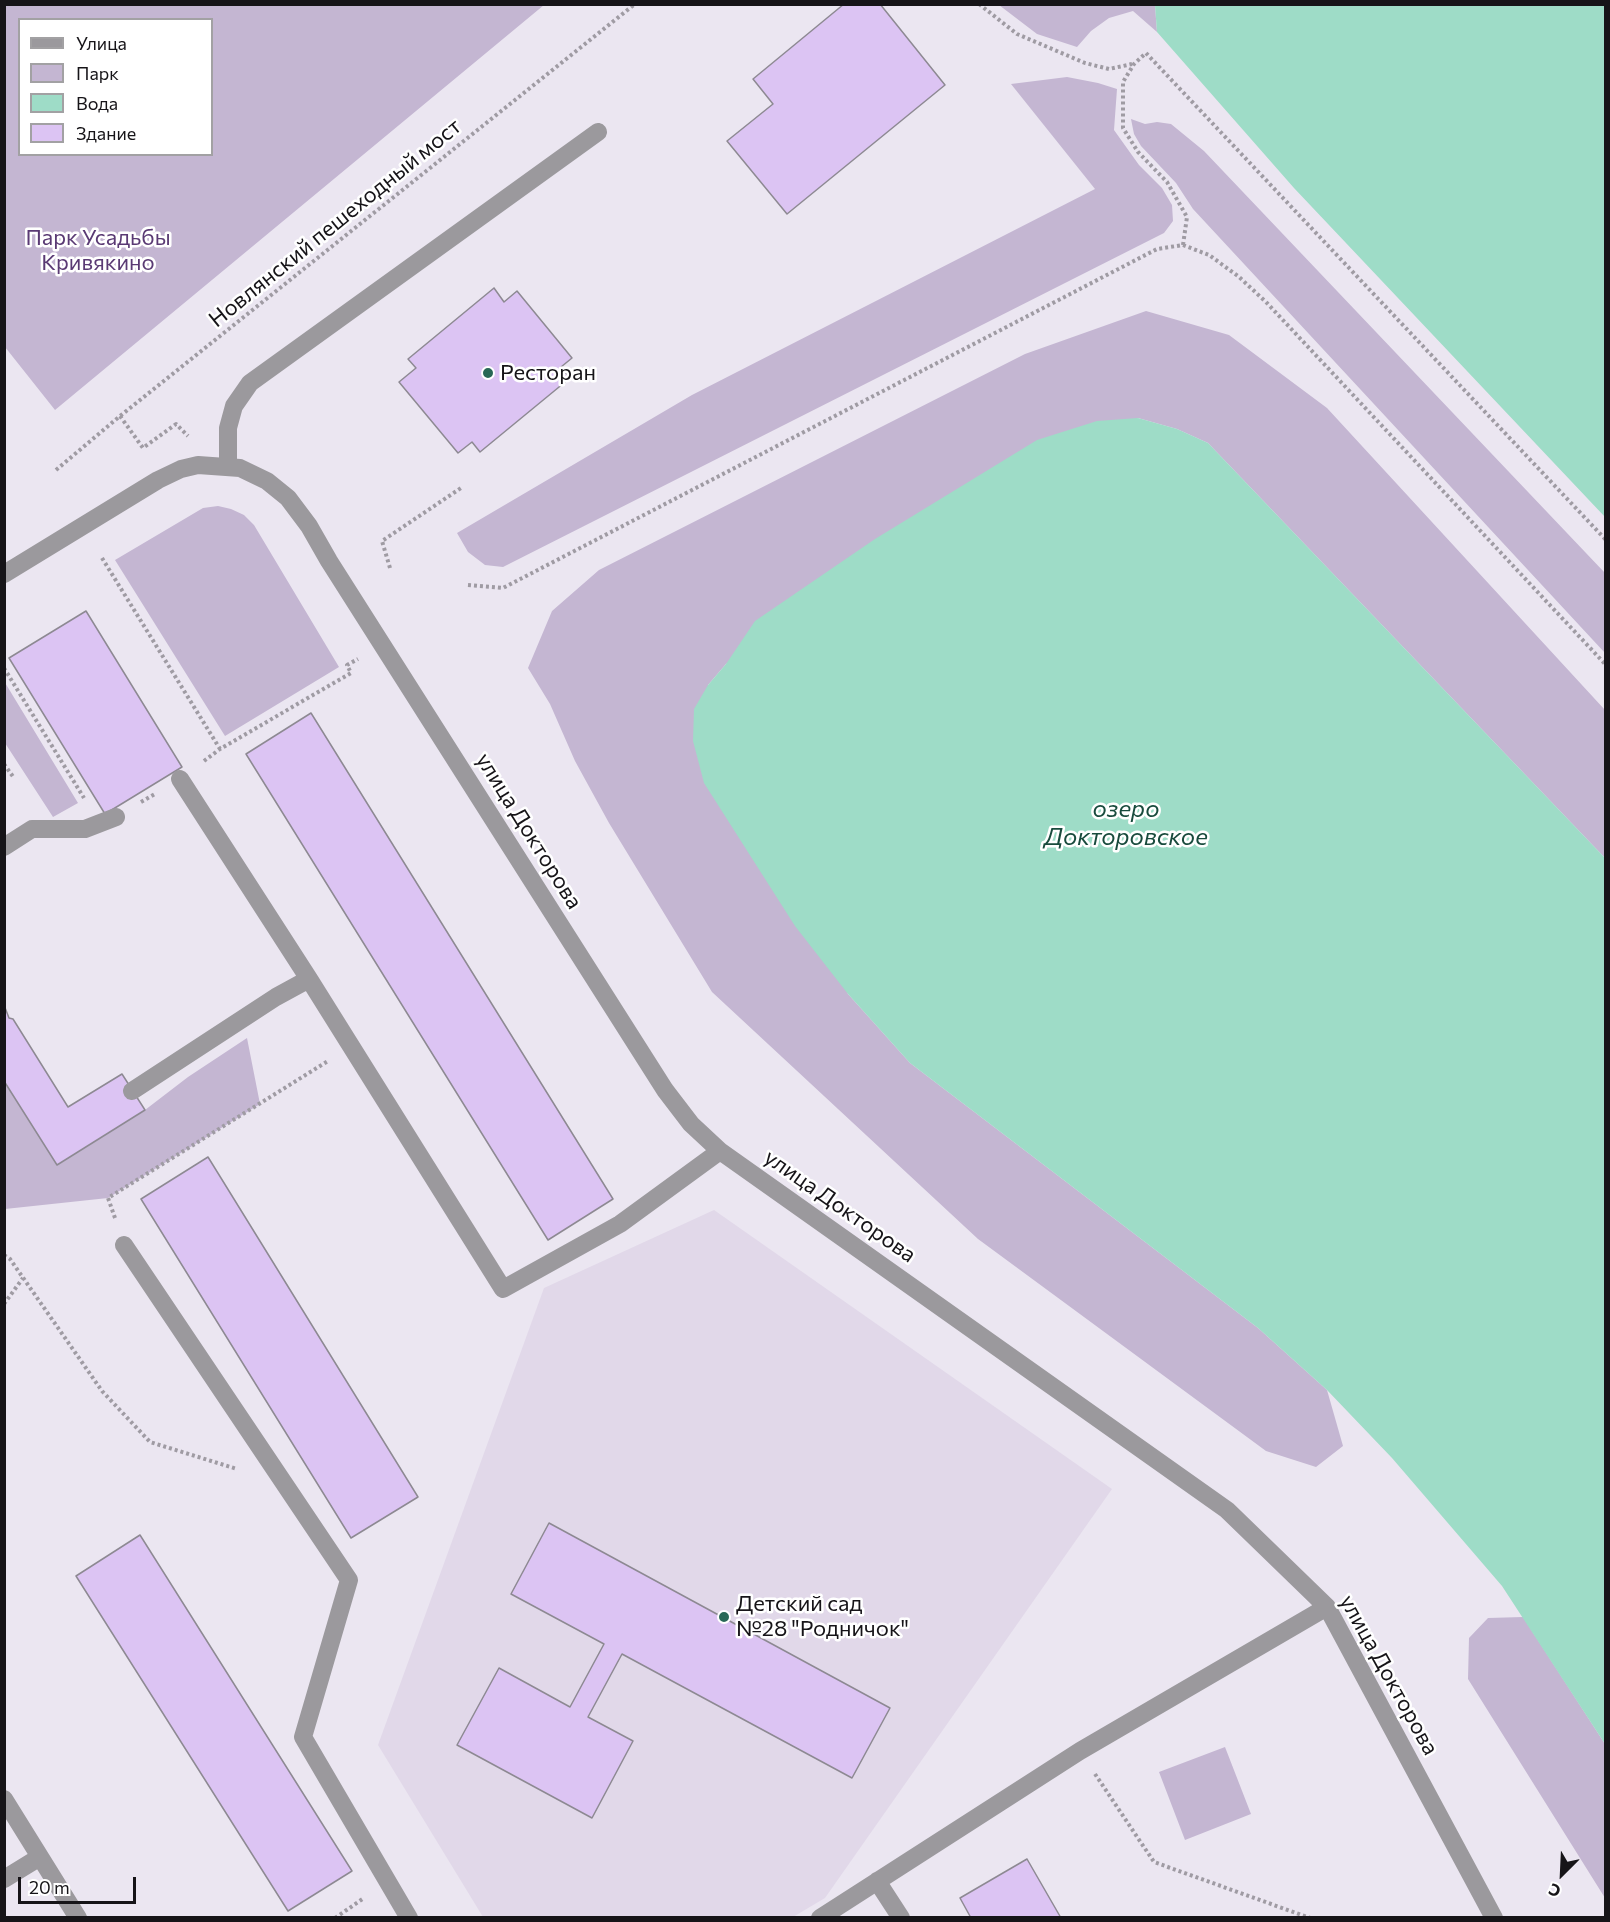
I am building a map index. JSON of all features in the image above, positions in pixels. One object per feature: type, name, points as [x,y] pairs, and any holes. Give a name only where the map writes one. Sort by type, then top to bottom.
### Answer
[{"type":"street","points":[[228,466],[228,428],[234,406],[250,383],[598,132]]},
{"type":"street","name":"улица Докторова","points":[[4,574],[158,480],[181,469],[198,465],[240,468],[267,481],[288,498],[309,526],[665,1090],[691,1124],[720,1151],[1227,1510],[1327,1606],[1494,1917]]},
{"type":"street","points":[[180,779],[309,979],[503,1289],[620,1224],[720,1151]]},
{"type":"street","points":[[4,847],[32,829],[85,829],[107,820]]},
{"type":"street","points":[[132,1091],[276,997],[309,979]]},
{"type":"street","points":[[124,1245],[349,1580],[303,1737],[409,1917]]},
{"type":"street","points":[[820,1917],[1080,1750],[1327,1606]]},
{"type":"street","points":[[4,1799],[78,1917]]},
{"type":"street","points":[[4,1879],[40,1857]]},
{"type":"street","points":[[877,1881],[901,1917]]},
{"type":"path","name":"Новлянский пешеходный мост","points":[[56,470],[120,416],[635,4]]},
{"type":"path","points":[[979,4],[1017,34],[1085,63],[1109,69],[1134,64]]},
{"type":"path","points":[[1183,245],[1187,217],[1167,182],[1138,152],[1123,128],[1123,82],[1134,64],[1146,52],[1605,540]]},
{"type":"path","points":[[468,585],[503,588],[1157,249],[1183,245],[1209,255],[1238,276],[1259,296],[1605,665]]},
{"type":"path","points":[[120,416],[143,448],[176,424]]},
{"type":"path","points":[[390,568],[382,541],[461,488]]},
{"type":"path","points":[[102,558],[220,749]]},
{"type":"path","points":[[4,668],[107,820],[180,779],[220,749],[351,673],[347,665],[382,645]]},
{"type":"path","points":[[4,764],[14,778]]},
{"type":"path","points":[[124,1245],[108,1198],[352,1047]]},
{"type":"path","points":[[4,1255],[10,1259],[102,1391],[150,1442],[284,1484]]},
{"type":"path","points":[[4,1305],[23,1278]]},
{"type":"path","points":[[1080,1750],[1154,1862],[1310,1917]]},
{"type":"shaded area","name":"Детский сад №28 \"Родничок\"","points":[[714,1210],[1112,1489],[825,1898],[793,1917],[483,1917],[378,1745],[544,1288]]},
{"type":"green space","name":"Парк Усадьбы Кривякино","points":[[5,4],[544,4],[544,5],[55,410],[5,347]]},
{"type":"green space","points":[[999,5],[1155,5],[1157,32],[1133,11],[1109,18],[1091,31],[1077,47],[1037,34]]},
{"type":"green space","points":[[1067,77],[1117,89],[1114,130],[1139,165],[1162,188],[1172,205],[1173,221],[1164,233],[503,567],[485,565],[468,552],[457,533],[692,395],[1095,189],[1011,84]]},
{"type":"green space","points":[[1131,119],[1145,124],[1157,122],[1171,124],[1204,151],[1605,573],[1605,653],[1193,209],[1176,183],[1141,146],[1134,134]]},
{"type":"green space","points":[[1146,311],[1229,335],[1327,408],[1605,710],[1605,858],[1208,443],[1177,429],[1138,418],[726,664],[708,685],[848,994],[910,1063],[1258,1328],[1327,1390],[1343,1446],[1316,1467],[1266,1451],[978,1239],[712,992],[609,823],[575,761],[550,704],[528,668],[552,611],[599,570],[1025,354]]},
{"type":"green space","points":[[218,506],[244,515],[254,525],[339,667],[225,736],[115,560],[203,508]]},
{"type":"green space","points":[[4,681],[78,803],[53,817],[5,743]]},
{"type":"green space","points":[[247,1038],[260,1104],[108,1198],[5,1209],[4,1081],[57,1165],[145,1110],[188,1077]]},
{"type":"green space","points":[[1523,1617],[1605,1744],[1605,1898],[1468,1679],[1469,1638],[1488,1618]]},
{"type":"green space","points":[[1225,1747],[1251,1814],[1185,1840],[1159,1772]]},
{"type":"water","points":[[1155,5],[1605,5],[1605,517],[1294,188],[1157,32]]},
{"type":"water","name":"озеро Докторовское","points":[[1138,418],[1177,429],[1208,443],[1605,858],[1605,1744],[1502,1586],[1392,1458],[1327,1390],[1258,1328],[910,1063],[848,994],[795,926],[704,783],[693,741],[694,709],[708,685],[726,664],[755,621],[875,539],[1037,440],[1097,421]]},
{"type":"building","points":[[844,4],[880,4],[945,85],[787,214],[727,141],[773,104],[753,79]]},
{"type":"building","name":"Ресторан","points":[[494,288],[504,302],[517,291],[572,358],[561,367],[570,378],[480,452],[472,442],[458,453],[399,382],[416,368],[408,359]]},
{"type":"building","points":[[86,611],[182,767],[105,814],[9,658]]},
{"type":"building","points":[[311,713],[613,1199],[548,1240],[246,754]]},
{"type":"building","points":[[4,1005],[9,1018],[13,1019],[68,1107],[122,1074],[145,1110],[57,1165],[4,1081]]},
{"type":"building","points":[[208,1157],[418,1497],[351,1538],[141,1199]]},
{"type":"building","points":[[549,1523],[890,1708],[852,1778],[622,1654],[588,1717],[633,1741],[592,1818],[457,1745],[499,1668],[570,1707],[604,1644],[511,1594]]},
{"type":"building","points":[[140,1535],[352,1871],[288,1911],[76,1576]]},
{"type":"building","points":[[1027,1859],[1061,1918],[971,1918],[960,1898]]},
{"type":"place","name":"Ресторан","points":[[488,373]]},
{"type":"place","name":"Детский сад №28 \"Родничок\"","points":[[724,1617]]}]
